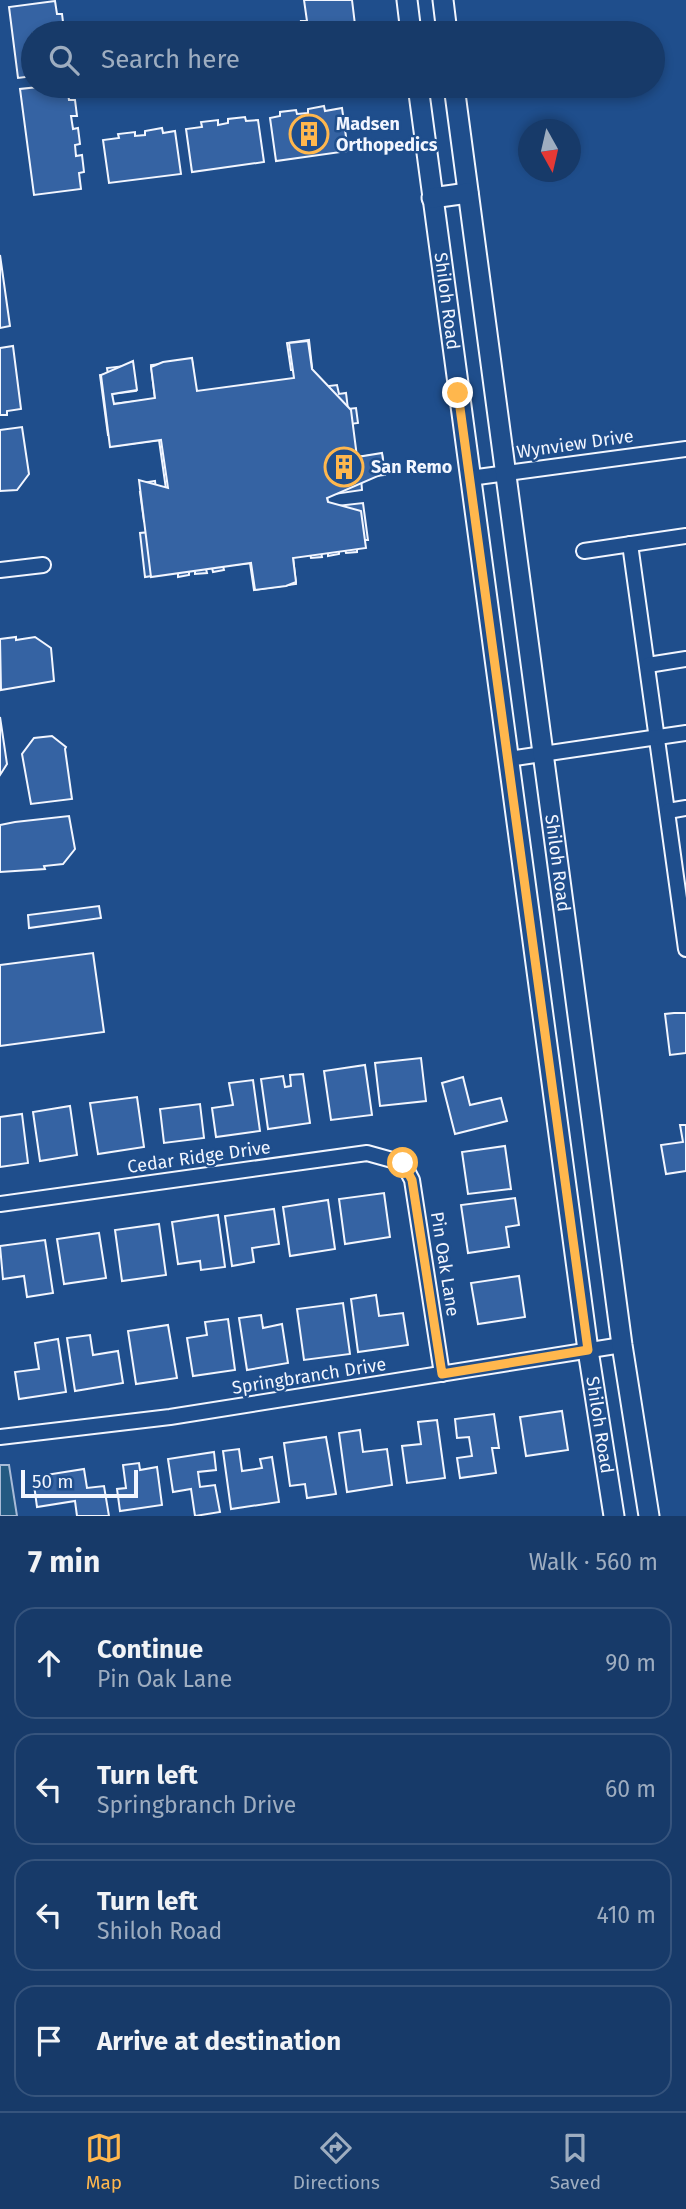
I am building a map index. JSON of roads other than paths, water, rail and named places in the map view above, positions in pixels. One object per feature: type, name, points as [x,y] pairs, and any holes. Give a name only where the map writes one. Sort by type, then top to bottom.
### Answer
[{"type":"main road","points":[[407,0],[410,21]]},
{"type":"main road","points":[[443,0],[446,21]]},
{"type":"main road","points":[[456,0],[459,21]]},
{"type":"main road","name":"Shiloh Road","points":[[420,98],[588,1350],[614,1516]]},
{"type":"main road","name":"Shiloh Road","points":[[456,98],[622,1345],[649,1516]]},
{"type":"main road","points":[[457,110],[463,98]]},
{"type":"main road","points":[[432,198],[468,193]]},
{"type":"main road","points":[[542,1014],[577,1010]]},
{"type":"street","name":"Wynview Drive","points":[[470,478],[686,449]]},
{"type":"street","points":[[584,551],[686,536]]},
{"type":"street","points":[[630,544],[686,949]]},
{"type":"street","points":[[0,570],[44,565]]},
{"type":"street","points":[[648,665],[686,659]]},
{"type":"street","points":[[508,759],[686,733]]},
{"type":"street","points":[[668,811],[686,808]]},
{"type":"street","name":"Cedar Ridge Drive","points":[[0,1204],[367,1153],[403,1163]]},
{"type":"street","name":"Pin Oak Lane","points":[[403,1163],[412,1180],[442,1374]]},
{"type":"street","name":"Springbranch Drive","points":[[0,1437],[170,1417],[622,1345]]},
{"type":"place","name":"Madsen Orthopedics","points":[[309,134]]},
{"type":"place","name":"San Remo","points":[[344,467]]}]
